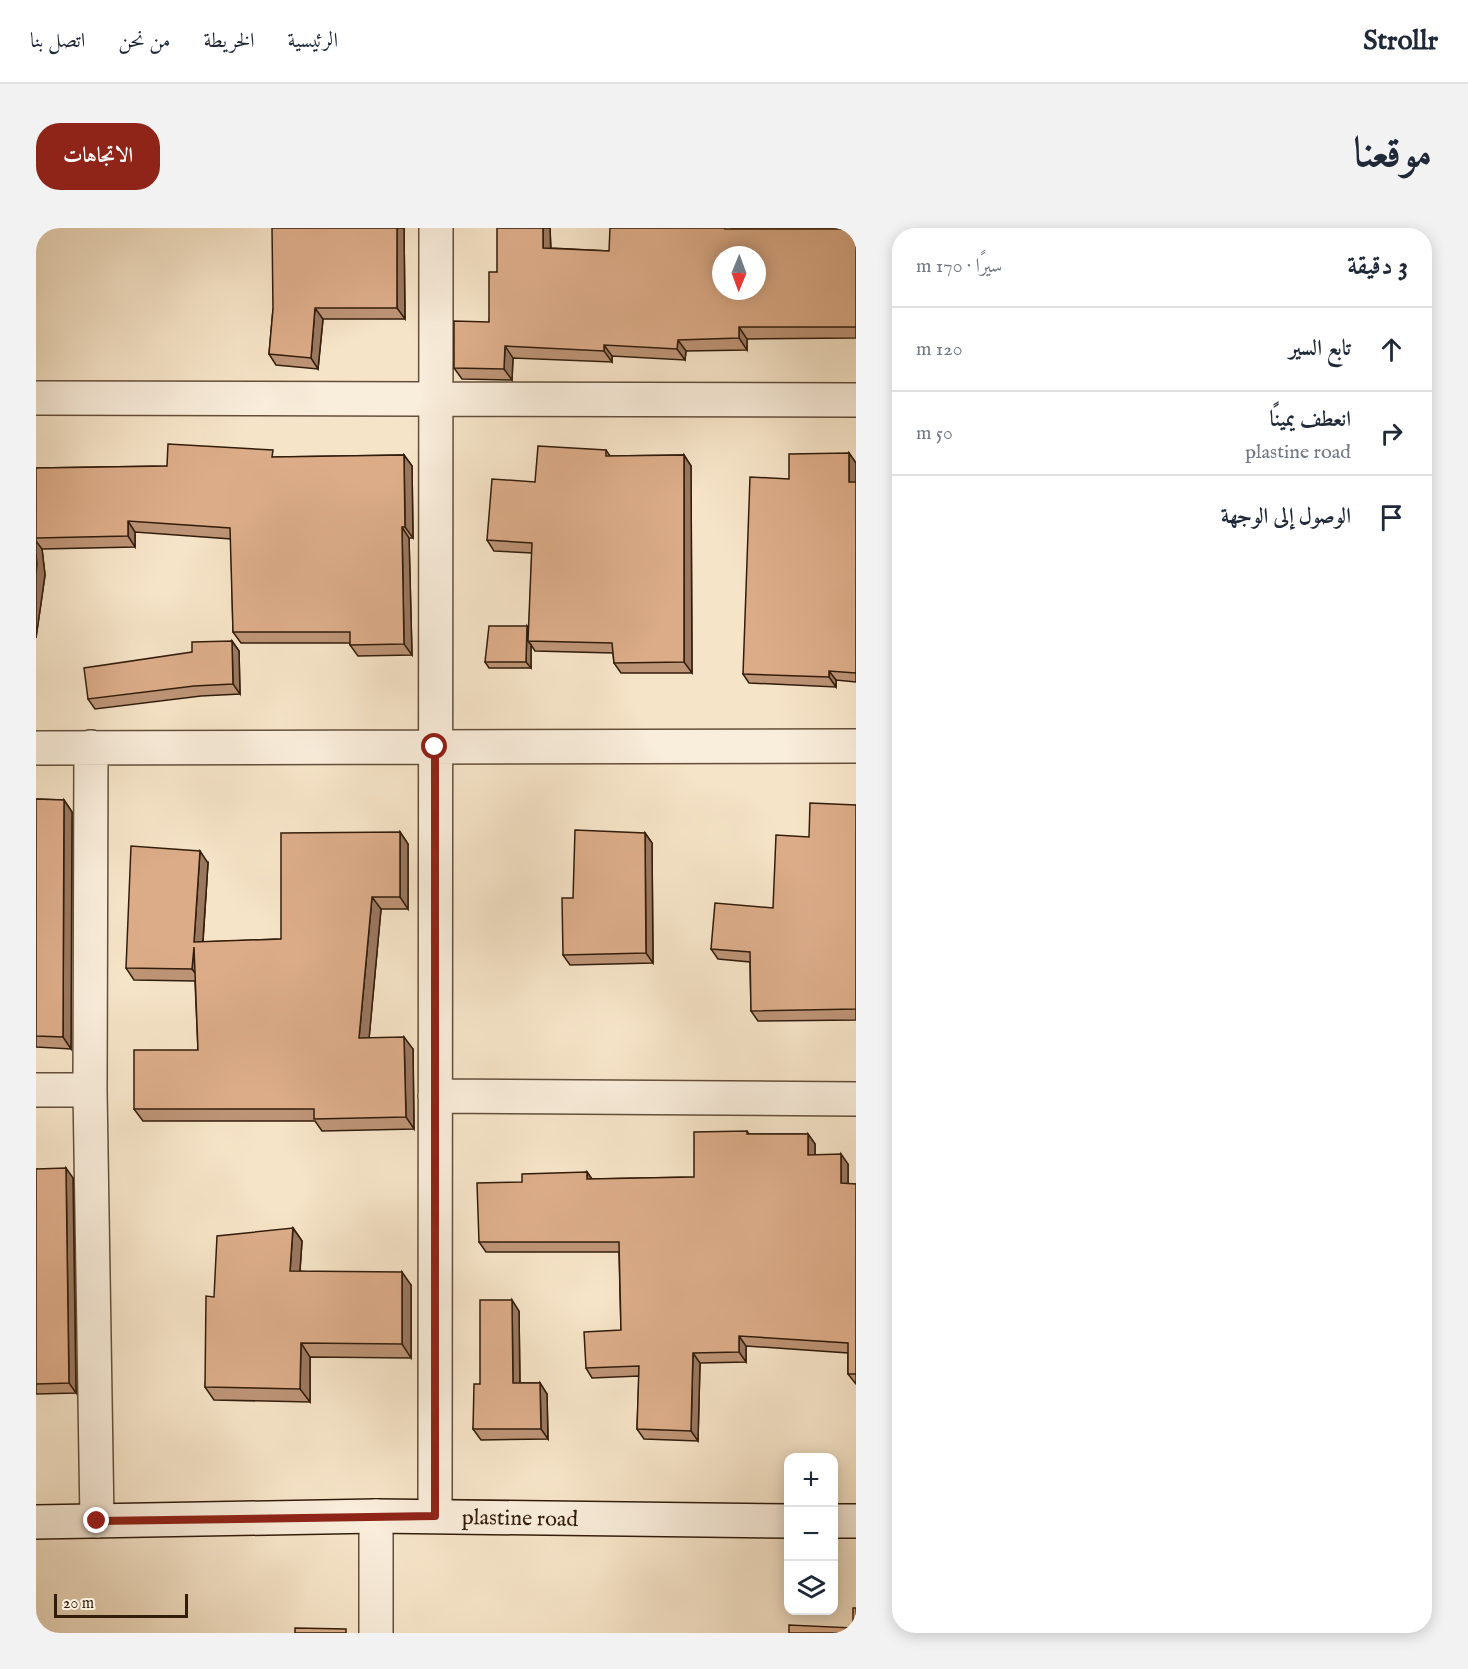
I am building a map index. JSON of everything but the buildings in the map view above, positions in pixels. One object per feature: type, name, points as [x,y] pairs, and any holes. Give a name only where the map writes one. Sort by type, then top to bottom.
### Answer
[{"type":"street","points":[[435,1516],[436,228]]},
{"type":"street","points":[[36,398],[856,400]]},
{"type":"street","points":[[36,748],[856,746]]},
{"type":"street","points":[[91,747],[90,1090],[97,1521]]},
{"type":"street","points":[[36,1090],[90,1090]]},
{"type":"street","points":[[435,1096],[856,1099]]},
{"type":"street","points":[[376,1516],[376,1633]]},
{"type":"street","name":"plastine road","points":[[36,1522],[376,1516],[784,1521]]},
{"type":"street","points":[[838,1521],[856,1521]]},
{"type":"route","points":[[97,1521],[435,1516],[435,747]]}]
